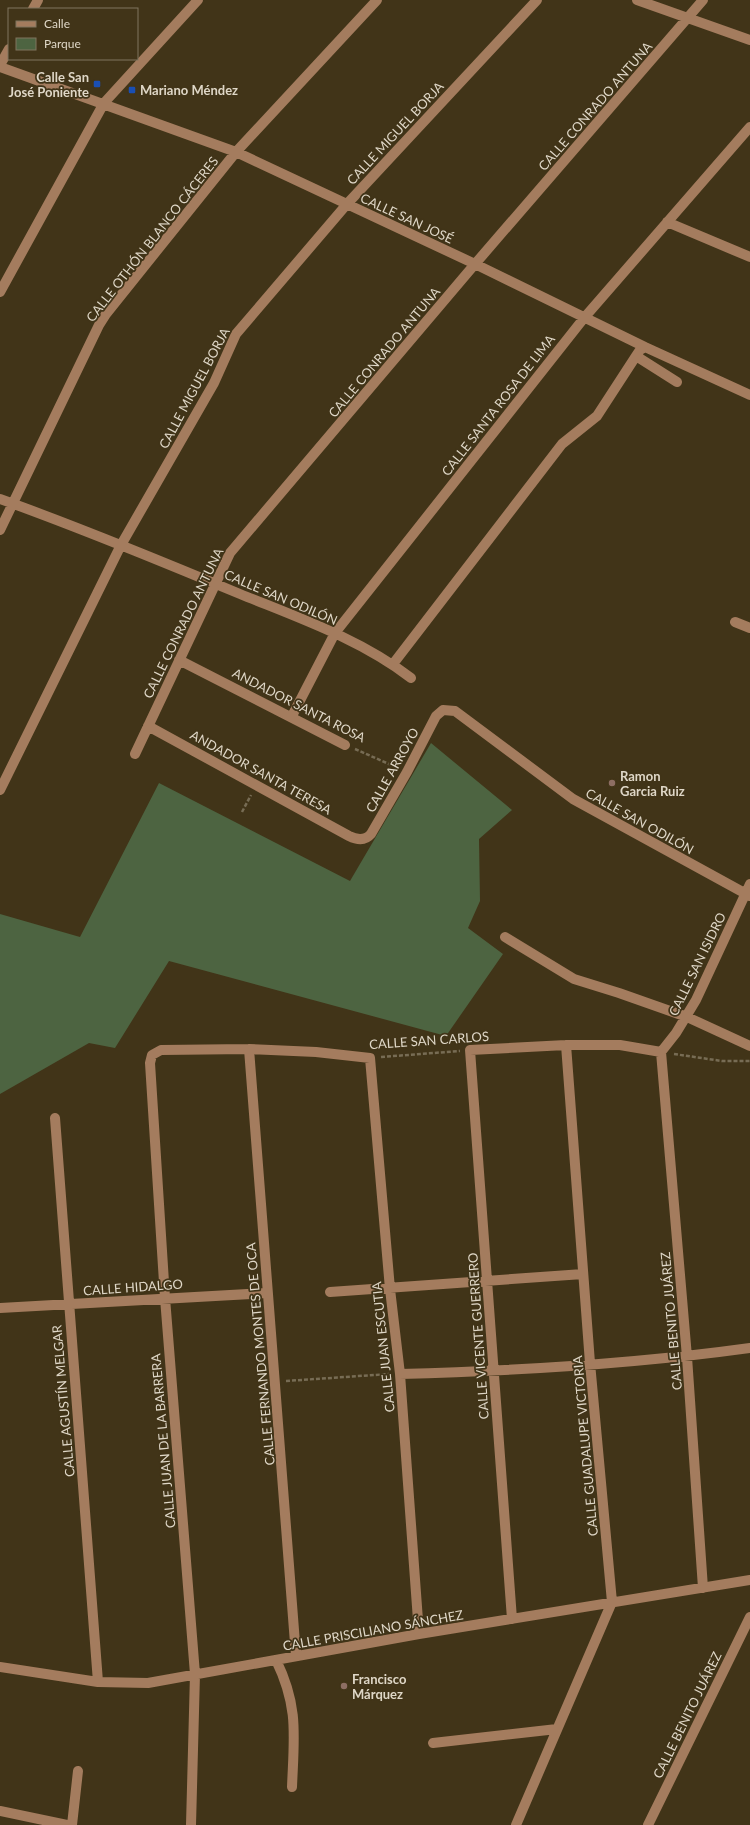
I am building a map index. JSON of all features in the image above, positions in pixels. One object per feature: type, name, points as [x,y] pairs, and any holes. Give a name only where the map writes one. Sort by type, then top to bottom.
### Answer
[{"type":"street","points":[[0,292],[104,103],[198,0]]},
{"type":"street","name":"CALLE OTHÓN BLANCO CÁCERES","points":[[0,530],[99,325],[236,152],[377,0]]},
{"type":"street","name":"CALLE MIGUEL BORJA","points":[[0,790],[121,545],[214,383],[236,334],[347,204],[537,0]]},
{"type":"street","points":[[637,0],[687,19],[750,40]]},
{"type":"street","name":"CALLE CONRADO ANTUNA","points":[[135,754],[230,553],[475,264],[703,0]]},
{"type":"street","points":[[0,66],[8,51]]},
{"type":"street","name":"CALLE SAN JOSÉ","points":[[0,66],[236,152],[475,264],[645,347],[750,395]]},
{"type":"street","name":"CALLE SANTA ROSA DE LIMA","points":[[292,716],[335,633],[584,318],[750,127]]},
{"type":"street","points":[[667,222],[750,257]]},
{"type":"street","points":[[393,664],[562,444],[597,416],[640,350],[645,347]]},
{"type":"street","points":[[636,356],[677,382]]},
{"type":"street","name":"CALLE SAN ODILÓN","points":[[0,499],[121,545],[335,633],[393,664],[411,678]]},
{"type":"street","points":[[734,622],[750,628]]},
{"type":"street","name":"ANDADOR SANTA ROSA","points":[[179,660],[345,744]]},
{"type":"street","name":"CALLE SAN ODILÓN","points":[[443,710],[454,711],[573,799],[748,895]]},
{"type":"street","name":"CALLE ARROYO","points":[[362,839],[368,838],[371,834],[407,772],[436,716],[443,710]]},
{"type":"street","name":"ANDADOR SANTA TERESA","points":[[148,726],[349,836],[362,839]]},
{"type":"street","name":"CALLE SAN ISIDRO","points":[[664,1049],[687,1017],[748,895],[750,884]]},
{"type":"street","points":[[505,937],[574,979],[687,1017],[750,1046]]},
{"type":"street","name":"CALLE SAN CARLOS","points":[[470,1050],[566,1045],[620,1045],[664,1049]]},
{"type":"street","name":"CALLE GUADALUPE VICTORIA","points":[[516,1825],[612,1602],[590,1364],[566,1045]]},
{"type":"street","name":"CALLE SAN CARLOS","points":[[152,1054],[161,1050],[249,1049],[316,1052],[370,1058]]},
{"type":"street","name":"CALLE FERNANDO MONTES DE OCA","points":[[249,1049],[296,1656]]},
{"type":"street","name":"CALLE BENITO JUÁREZ","points":[[664,1049],[703,1588]]},
{"type":"street","name":"CALLE VICENTE GUERRERO","points":[[470,1050],[512,1619]]},
{"type":"street","name":"CALLE JUAN DE LA BARRERA","points":[[152,1054],[150,1063],[165,1298],[195,1674],[191,1825]]},
{"type":"street","name":"CALLE JUAN ESCUTIA","points":[[370,1058],[390,1289],[400,1374],[419,1634]]},
{"type":"street","name":"CALLE AGUSTÍN MELGAR","points":[[55,1118],[98,1682]]},
{"type":"street","points":[[330,1292],[390,1289],[583,1274]]},
{"type":"street","name":"CALLE HIDALGO","points":[[0,1308],[267,1293]]},
{"type":"street","points":[[400,1374],[493,1371],[687,1357],[750,1348]]},
{"type":"street","name":"CALLE PRISCILIANO SÁNCHEZ","points":[[0,1667],[98,1682],[148,1683],[419,1634],[750,1580]]},
{"type":"street","name":"CALLE BENITO JUÁREZ","points":[[648,1825],[750,1617]]},
{"type":"street","points":[[276,1660],[289,1691],[294,1717],[295,1728],[292,1787]]},
{"type":"street","points":[[434,1743],[558,1729]]},
{"type":"street","points":[[72,1825],[78,1772]]},
{"type":"street","points":[[0,1811],[67,1825]]},
{"type":"path","name":"ANDADOR SANTA ROSA","points":[[345,744],[407,772]]},
{"type":"path","points":[[242,812],[256,784]]},
{"type":"path","points":[[664,1049],[722,1061],[750,1061]]},
{"type":"path","name":"CALLE SAN CARLOS","points":[[370,1058],[470,1050]]},
{"type":"path","points":[[275,1382],[400,1374]]},
{"type":"green space","points":[[431,743],[512,810],[479,839],[480,901],[468,928],[503,954],[446,1036],[169,961],[115,1048],[89,1043],[0,1094],[0,914],[80,937],[159,783],[350,881]]},
{"type":"place","name":"Calle San José Poniente","points":[[97,84]]},
{"type":"place","name":"Mariano Méndez","points":[[132,90]]},
{"type":"place","name":"Ramon Garcia Ruiz","points":[[612,783]]},
{"type":"place","name":"Francisco Márquez","points":[[344,1686]]}]
